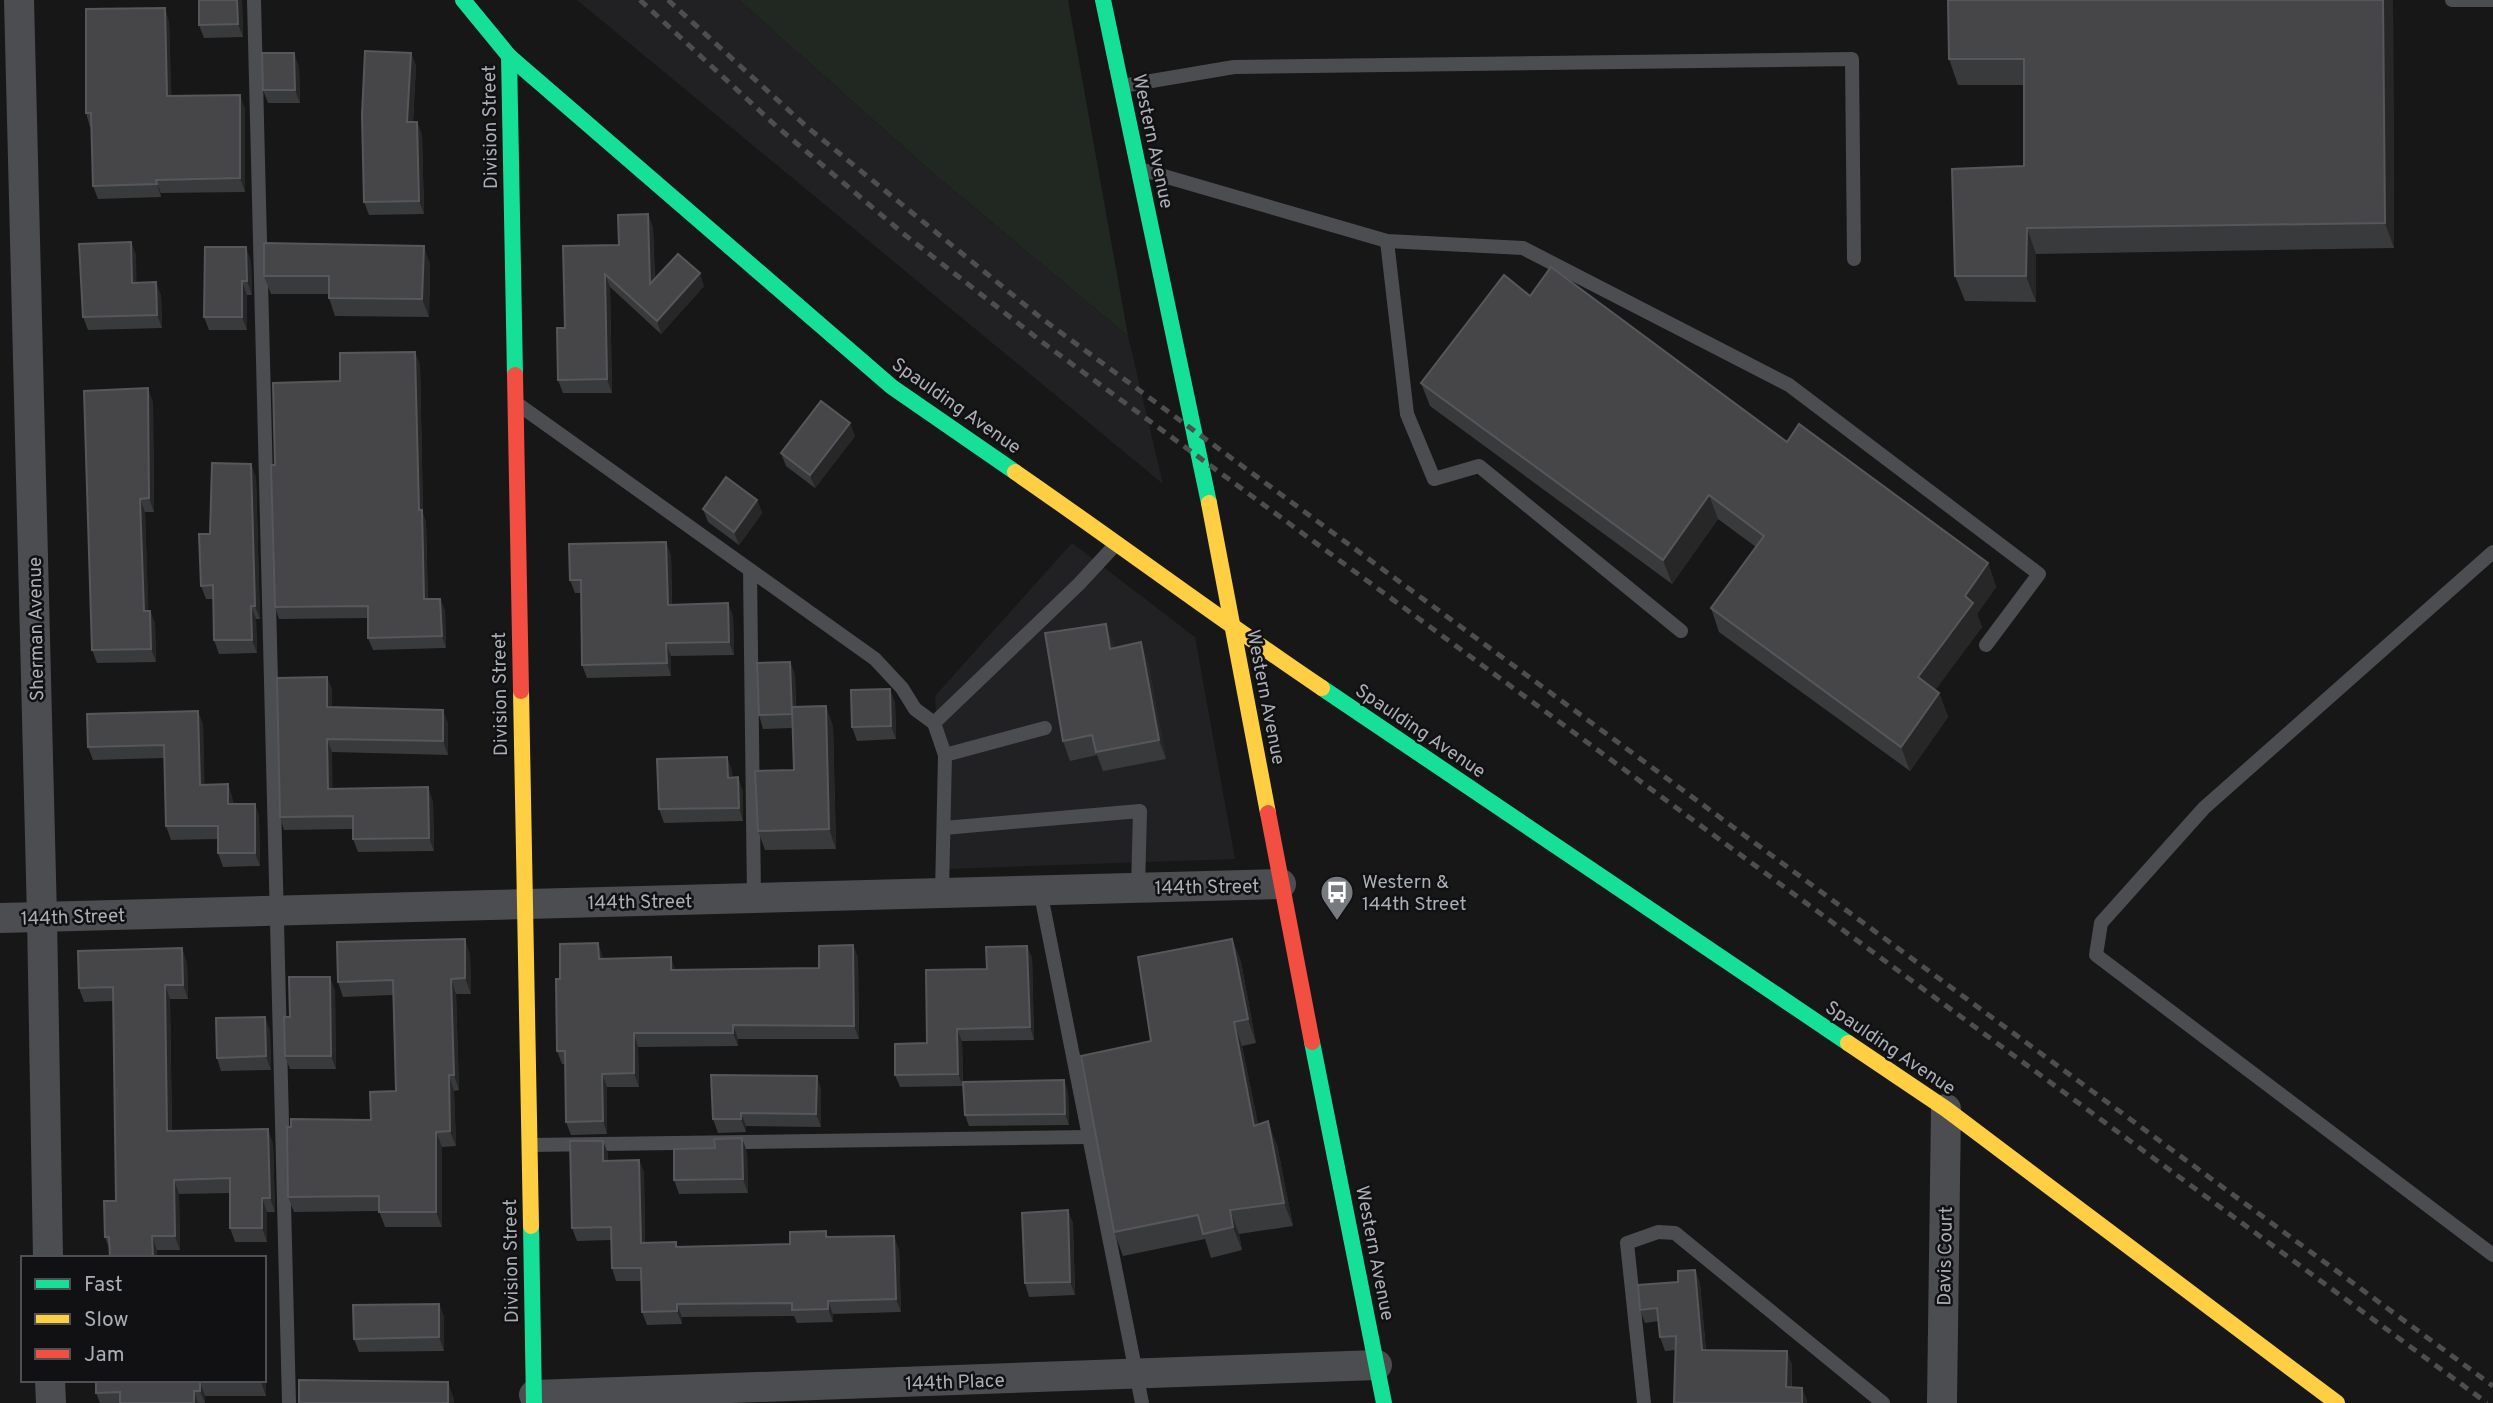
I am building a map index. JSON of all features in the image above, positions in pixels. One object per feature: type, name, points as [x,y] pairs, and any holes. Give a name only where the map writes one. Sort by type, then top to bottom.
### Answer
[{"type":"street","name":"Sherman Avenue","points":[[19,0],[48,1256]]},
{"type":"street","name":"Division Street","points":[[463,0],[509,56],[534,1399]]},
{"type":"street","name":"Western Avenue","points":[[1103,0],[1196,431],[1280,884],[1384,1403]]},
{"type":"street","name":"Spaulding Avenue","points":[[509,56],[892,387],[1117,542],[1233,628],[1946,1110],[2337,1403]]},
{"type":"street","name":"144th Street","points":[[0,918],[1280,884]]},
{"type":"street","name":"Davis Court","points":[[1942,1403],[1946,1110]]},
{"type":"street","name":"144th Place","points":[[534,1399],[1139,1389],[1377,1366]]},
{"type":"street","points":[[50,1382],[51,1403]]},
{"type":"lane","points":[[254,0],[289,1403]]},
{"type":"lane","points":[[2452,0],[2493,0]]},
{"type":"lane","points":[[1121,86],[1234,67],[1852,60],[1854,259]]},
{"type":"lane","points":[[1138,169],[1387,241],[1523,248],[1789,385],[2039,574],[1986,645]]},
{"type":"lane","points":[[1387,241],[1407,414],[1434,479],[1479,466],[1681,631]]},
{"type":"lane","points":[[515,402],[875,659],[902,688],[915,709],[934,723],[945,755],[942,893]]},
{"type":"lane","points":[[934,723],[1079,584],[1117,542]]},
{"type":"lane","points":[[2493,552],[2204,808],[2101,923],[2096,955],[2493,1255]]},
{"type":"lane","points":[[750,570],[754,898]]},
{"type":"lane","points":[[945,755],[1045,728]]},
{"type":"lane","points":[[944,828],[1140,811],[1138,888]]},
{"type":"lane","points":[[1040,890],[1139,1389]]},
{"type":"lane","points":[[529,1145],[1089,1138]]},
{"type":"lane","points":[[1644,1403],[1627,1243],[1658,1232],[1675,1233],[1883,1403]]},
{"type":"shaded area","points":[[577,0],[739,0],[933,173],[1128,336],[1163,484]]},
{"type":"shaded area","points":[[739,0],[1068,0],[1128,336],[933,173]]},
{"type":"shaded area","points":[[1072,543],[1195,637],[1235,859],[946,869],[935,696]]},
{"type":"building","points":[[199,0],[237,0],[238,24],[199,25]]},
{"type":"building","points":[[1948,0],[2383,0],[2385,223],[2027,228],[2026,276],[1955,276],[1952,169],[2024,166],[2024,59],[1949,59]]},
{"type":"building","points":[[165,8],[167,96],[240,95],[240,178],[156,180],[157,184],[93,186],[91,113],[86,113],[86,9]]},
{"type":"building","points":[[365,51],[411,53],[407,122],[417,122],[419,201],[364,202],[362,115]]},
{"type":"building","points":[[262,53],[294,53],[295,90],[263,90]]},
{"type":"building","points":[[648,214],[650,284],[678,254],[700,273],[657,321],[605,274],[607,379],[558,380],[557,328],[565,328],[563,246],[619,245],[618,215]]},
{"type":"building","points":[[131,242],[132,283],[156,282],[157,315],[83,317],[79,244]]},
{"type":"building","points":[[264,243],[424,246],[422,299],[329,298],[329,276],[264,276]]},
{"type":"building","points":[[205,247],[246,247],[247,281],[242,281],[242,317],[204,317]]},
{"type":"building","points":[[1551,267],[1787,442],[1799,424],[1988,563],[1965,596],[1973,603],[1918,677],[1939,693],[1901,747],[1711,608],[1764,536],[1709,495],[1663,560],[1421,383],[1504,275],[1530,296]]},
{"type":"building","points":[[415,352],[424,599],[440,599],[442,636],[368,638],[368,606],[275,607],[271,465],[275,465],[273,383],[340,381],[340,353]]},
{"type":"building","points":[[148,388],[149,498],[140,499],[144,611],[150,611],[151,649],[92,650],[84,391]]},
{"type":"building","points":[[821,401],[850,423],[810,475],[781,453]]},
{"type":"building","points":[[212,463],[251,464],[255,606],[251,606],[252,640],[214,640],[213,585],[201,586],[199,534],[210,534]]},
{"type":"building","points":[[726,477],[757,500],[734,532],[703,509]]},
{"type":"building","points":[[666,542],[668,605],[728,603],[729,642],[666,643],[667,663],[582,665],[581,580],[570,580],[569,544]]},
{"type":"building","points":[[1106,624],[1110,649],[1141,642],[1159,740],[1096,752],[1092,735],[1063,741],[1045,633]]},
{"type":"building","points":[[790,662],[792,714],[759,715],[757,663]]},
{"type":"building","points":[[327,677],[327,707],[443,710],[443,741],[327,739],[328,789],[428,787],[429,838],[353,839],[353,816],[280,817],[277,678]]},
{"type":"building","points":[[890,689],[891,726],[852,727],[851,690]]},
{"type":"building","points":[[826,706],[829,829],[758,831],[755,771],[794,770],[792,707]]},
{"type":"building","points":[[198,711],[200,785],[228,784],[228,804],[255,804],[255,853],[218,853],[218,826],[166,826],[164,745],[88,747],[87,714]]},
{"type":"building","points":[[727,757],[728,778],[738,777],[739,808],[659,809],[657,759]]},
{"type":"building","points":[[465,939],[465,978],[451,979],[454,1075],[449,1075],[450,1131],[436,1132],[436,1212],[379,1212],[379,1196],[288,1197],[287,1127],[291,1127],[291,1119],[371,1120],[370,1092],[396,1091],[393,980],[338,982],[337,942]]},
{"type":"building","points":[[1232,939],[1248,1019],[1234,1022],[1254,1126],[1268,1121],[1284,1203],[1230,1210],[1233,1227],[1203,1234],[1198,1215],[1114,1232],[1081,1056],[1151,1041],[1138,957]]},
{"type":"building","points":[[598,943],[599,959],[671,957],[671,970],[819,968],[819,946],[853,945],[854,1026],[733,1025],[733,1033],[634,1033],[634,1073],[602,1074],[603,1121],[566,1122],[565,1051],[557,1051],[556,979],[560,979],[560,944]]},
{"type":"building","points":[[1027,946],[1030,1027],[957,1029],[958,1074],[895,1075],[895,1044],[927,1043],[926,970],[987,969],[986,947]]},
{"type":"building","points":[[182,948],[183,985],[165,985],[167,1131],[268,1129],[270,1198],[262,1198],[262,1228],[230,1228],[230,1178],[174,1180],[175,1236],[152,1236],[153,1256],[110,1256],[109,1237],[105,1237],[104,1201],[116,1201],[113,987],[79,988],[78,951]]},
{"type":"building","points":[[289,977],[330,977],[331,1056],[285,1056],[284,1017],[290,1017]]},
{"type":"building","points":[[265,1017],[266,1056],[217,1058],[216,1018]]},
{"type":"building","points":[[711,1075],[817,1076],[816,1114],[741,1113],[741,1119],[713,1119]]},
{"type":"building","points":[[1064,1080],[1065,1114],[965,1115],[963,1082]]},
{"type":"building","points":[[742,1138],[743,1179],[674,1180],[674,1149],[715,1148],[714,1139]]},
{"type":"building","points":[[570,1141],[603,1141],[603,1161],[639,1160],[641,1243],[676,1242],[676,1247],[790,1244],[790,1232],[826,1231],[826,1237],[894,1236],[896,1299],[828,1301],[828,1309],[792,1310],[792,1303],[677,1304],[677,1311],[642,1312],[641,1268],[612,1268],[611,1227],[572,1228]]},
{"type":"building","points":[[1068,1210],[1070,1282],[1025,1283],[1022,1213]]},
{"type":"building","points":[[1695,1270],[1702,1350],[1787,1351],[1786,1387],[1802,1388],[1802,1403],[1674,1403],[1676,1336],[1660,1337],[1657,1308],[1640,1310],[1638,1285],[1678,1282],[1678,1271]]},
{"type":"building","points":[[439,1304],[439,1337],[354,1339],[353,1305]]},
{"type":"building","points":[[299,1380],[448,1382],[448,1403],[299,1403]]},
{"type":"building","points":[[96,1382],[200,1382],[200,1391],[194,1391],[194,1403],[120,1403],[120,1392],[96,1393]]},
{"type":"railway","points":[[640,0],[775,125],[905,235],[1042,342],[2487,1403]]},
{"type":"railway","points":[[668,0],[807,127],[1041,318],[2493,1386]]},
{"type":"traffic: fast","points":[[463,0],[509,56],[515,375]]},
{"type":"traffic: fast","points":[[1103,0],[1209,503]]},
{"type":"traffic: fast","points":[[509,56],[892,387],[1015,472]]},
{"type":"traffic: fast","points":[[1322,688],[1848,1043]]},
{"type":"traffic: fast","points":[[1312,1042],[1384,1403]]},
{"type":"traffic: fast","points":[[531,1226],[534,1403]]},
{"type":"traffic: slow","points":[[1015,472],[1322,688]]},
{"type":"traffic: slow","points":[[1209,503],[1268,813]]},
{"type":"traffic: slow","points":[[521,691],[531,1226]]},
{"type":"traffic: slow","points":[[1848,1043],[1946,1109],[2337,1403]]},
{"type":"traffic: jam","points":[[515,375],[521,691]]},
{"type":"traffic: jam","points":[[1268,813],[1312,1042]]},
{"type":"place","name":"Western & 144th Street","points":[[1337,922]]}]
